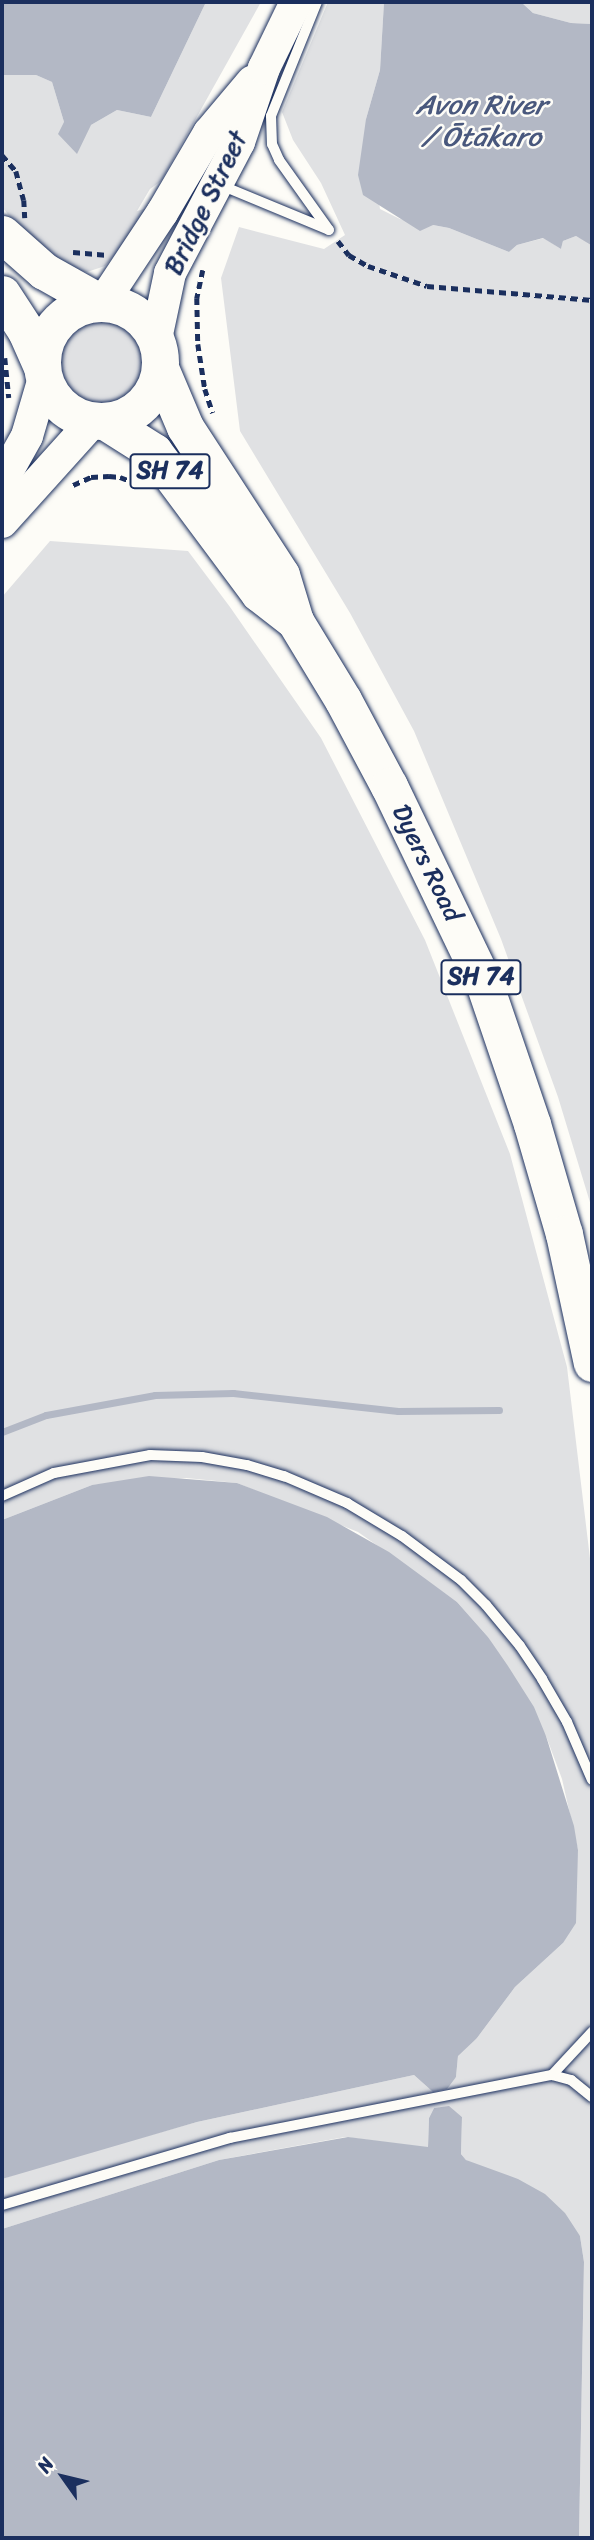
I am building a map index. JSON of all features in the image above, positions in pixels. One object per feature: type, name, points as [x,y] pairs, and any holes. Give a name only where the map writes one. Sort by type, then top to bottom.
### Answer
[{"type":"highway","name":"SH 74","points":[[2,294],[26,331],[43,373],[62,407],[99,421],[125,416],[151,394],[158,354],[141,317],[117,304],[101,302],[44,271],[13,230]]},
{"type":"highway","points":[[43,373],[44,343],[56,322],[76,308],[101,302]]},
{"type":"highway","name":"Dyers Road","points":[[158,354],[185,427],[281,575],[295,621],[343,700],[389,786],[484,983],[539,1148],[564,1234],[592,1363]]},
{"type":"highway","name":"Dyers Road","points":[[99,421],[154,452],[259,593],[295,621]]},
{"type":"main road","name":"Bridge Street","points":[[158,354],[170,273],[239,142],[264,68],[296,2]]},
{"type":"main road","name":"Bridge Street","points":[[101,302],[162,213],[209,133],[264,68]]},
{"type":"main road","points":[[2,481],[27,436],[43,373]]},
{"type":"main road","points":[[2,522],[99,421]]},
{"type":"lane","points":[[317,2],[271,116],[272,144],[279,160],[329,230]]},
{"type":"lane","points":[[218,184],[329,230]]},
{"type":"lane","points":[[2,1496],[54,1473],[150,1455],[202,1457],[247,1465],[347,1503],[402,1536],[461,1580],[486,1605],[520,1646],[542,1679],[567,1722],[592,1780]]},
{"type":"lane","points":[[552,2075],[592,2032]]},
{"type":"lane","points":[[2,2205],[230,2138],[552,2075],[571,2080],[592,2097]]},
{"type":"path","points":[[2,155],[16,171],[21,185],[13,230]]},
{"type":"path","points":[[329,230],[349,255],[389,276],[427,286],[592,300]]},
{"type":"path","points":[[197,298],[198,344],[212,410]]},
{"type":"path","points":[[2,349],[10,386],[8,401]]},
{"type":"path","points":[[81,480],[120,477],[133,481]]},
{"type":"shaded area","points":[[206,2],[261,2],[161,181],[150,189],[137,211],[148,208],[130,238],[105,266],[87,272],[75,271],[25,235],[2,207],[2,75],[36,75],[52,82],[64,122],[91,125],[117,110],[151,117]]},
{"type":"shaded area","points":[[328,2],[384,2],[380,70],[366,119],[380,209],[400,219],[449,228],[509,252],[517,245],[544,238],[561,249],[563,241],[576,236],[592,244],[592,1209],[558,1097],[501,939],[414,731],[350,613],[240,431],[221,278],[239,227],[324,249],[345,235],[321,183],[293,140],[282,112]]},
{"type":"shaded area","points":[[521,2],[592,2],[592,24],[571,23],[533,13]]},
{"type":"shaded area","points":[[101,318],[117,322],[131,331],[140,345],[144,361],[140,377],[131,391],[117,400],[101,404],[85,400],[71,391],[62,377],[58,361],[62,345],[71,331],[85,322]]},
{"type":"shaded area","points":[[50,541],[188,551],[321,738],[425,940],[510,1154],[567,1367],[592,1575],[592,2538],[579,2538],[584,2262],[580,2236],[466,2160],[461,2154],[462,2117],[449,2107],[434,2108],[429,2118],[428,2148],[345,2137],[219,2160],[2,2229],[2,2179],[37,2167],[197,2122],[414,2075],[433,2092],[456,2077],[458,2056],[463,2048],[477,2038],[515,1987],[563,1943],[578,1850],[562,1779],[546,1736],[488,1637],[457,1602],[358,1532],[237,1483],[186,1478],[92,1485],[2,1520],[2,597]]},
{"type":"water","points":[[2,2],[206,2],[151,117],[117,110],[91,125],[77,154],[58,134],[64,122],[52,82],[36,75],[2,75]]},
{"type":"water","name":"Avon River / Ōtākaro","points":[[384,2],[521,2],[533,13],[571,23],[592,24],[591,245],[576,236],[563,241],[561,249],[543,238],[517,245],[509,252],[449,228],[433,225],[420,231],[363,195],[358,175],[366,119],[380,70]]},
{"type":"water","points":[[149,1476],[237,1483],[327,1517],[389,1552],[457,1602],[488,1637],[508,1666],[534,1707],[546,1736],[574,1826],[578,1850],[576,1923],[563,1943],[515,1987],[477,2038],[458,2056],[456,2077],[447,2089],[433,2092],[414,2075],[197,2122],[2,2179],[2,1520],[92,1485]]},
{"type":"water","points":[[449,2106],[462,2117],[461,2154],[466,2160],[518,2179],[545,2194],[565,2213],[580,2236],[584,2262],[579,2538],[2,2538],[2,2229],[219,2160],[348,2137],[428,2147],[429,2118],[434,2108]]},
{"type":"waterway","points":[[2,1432],[46,1415],[155,1395],[233,1393],[398,1411],[499,1410]]}]
